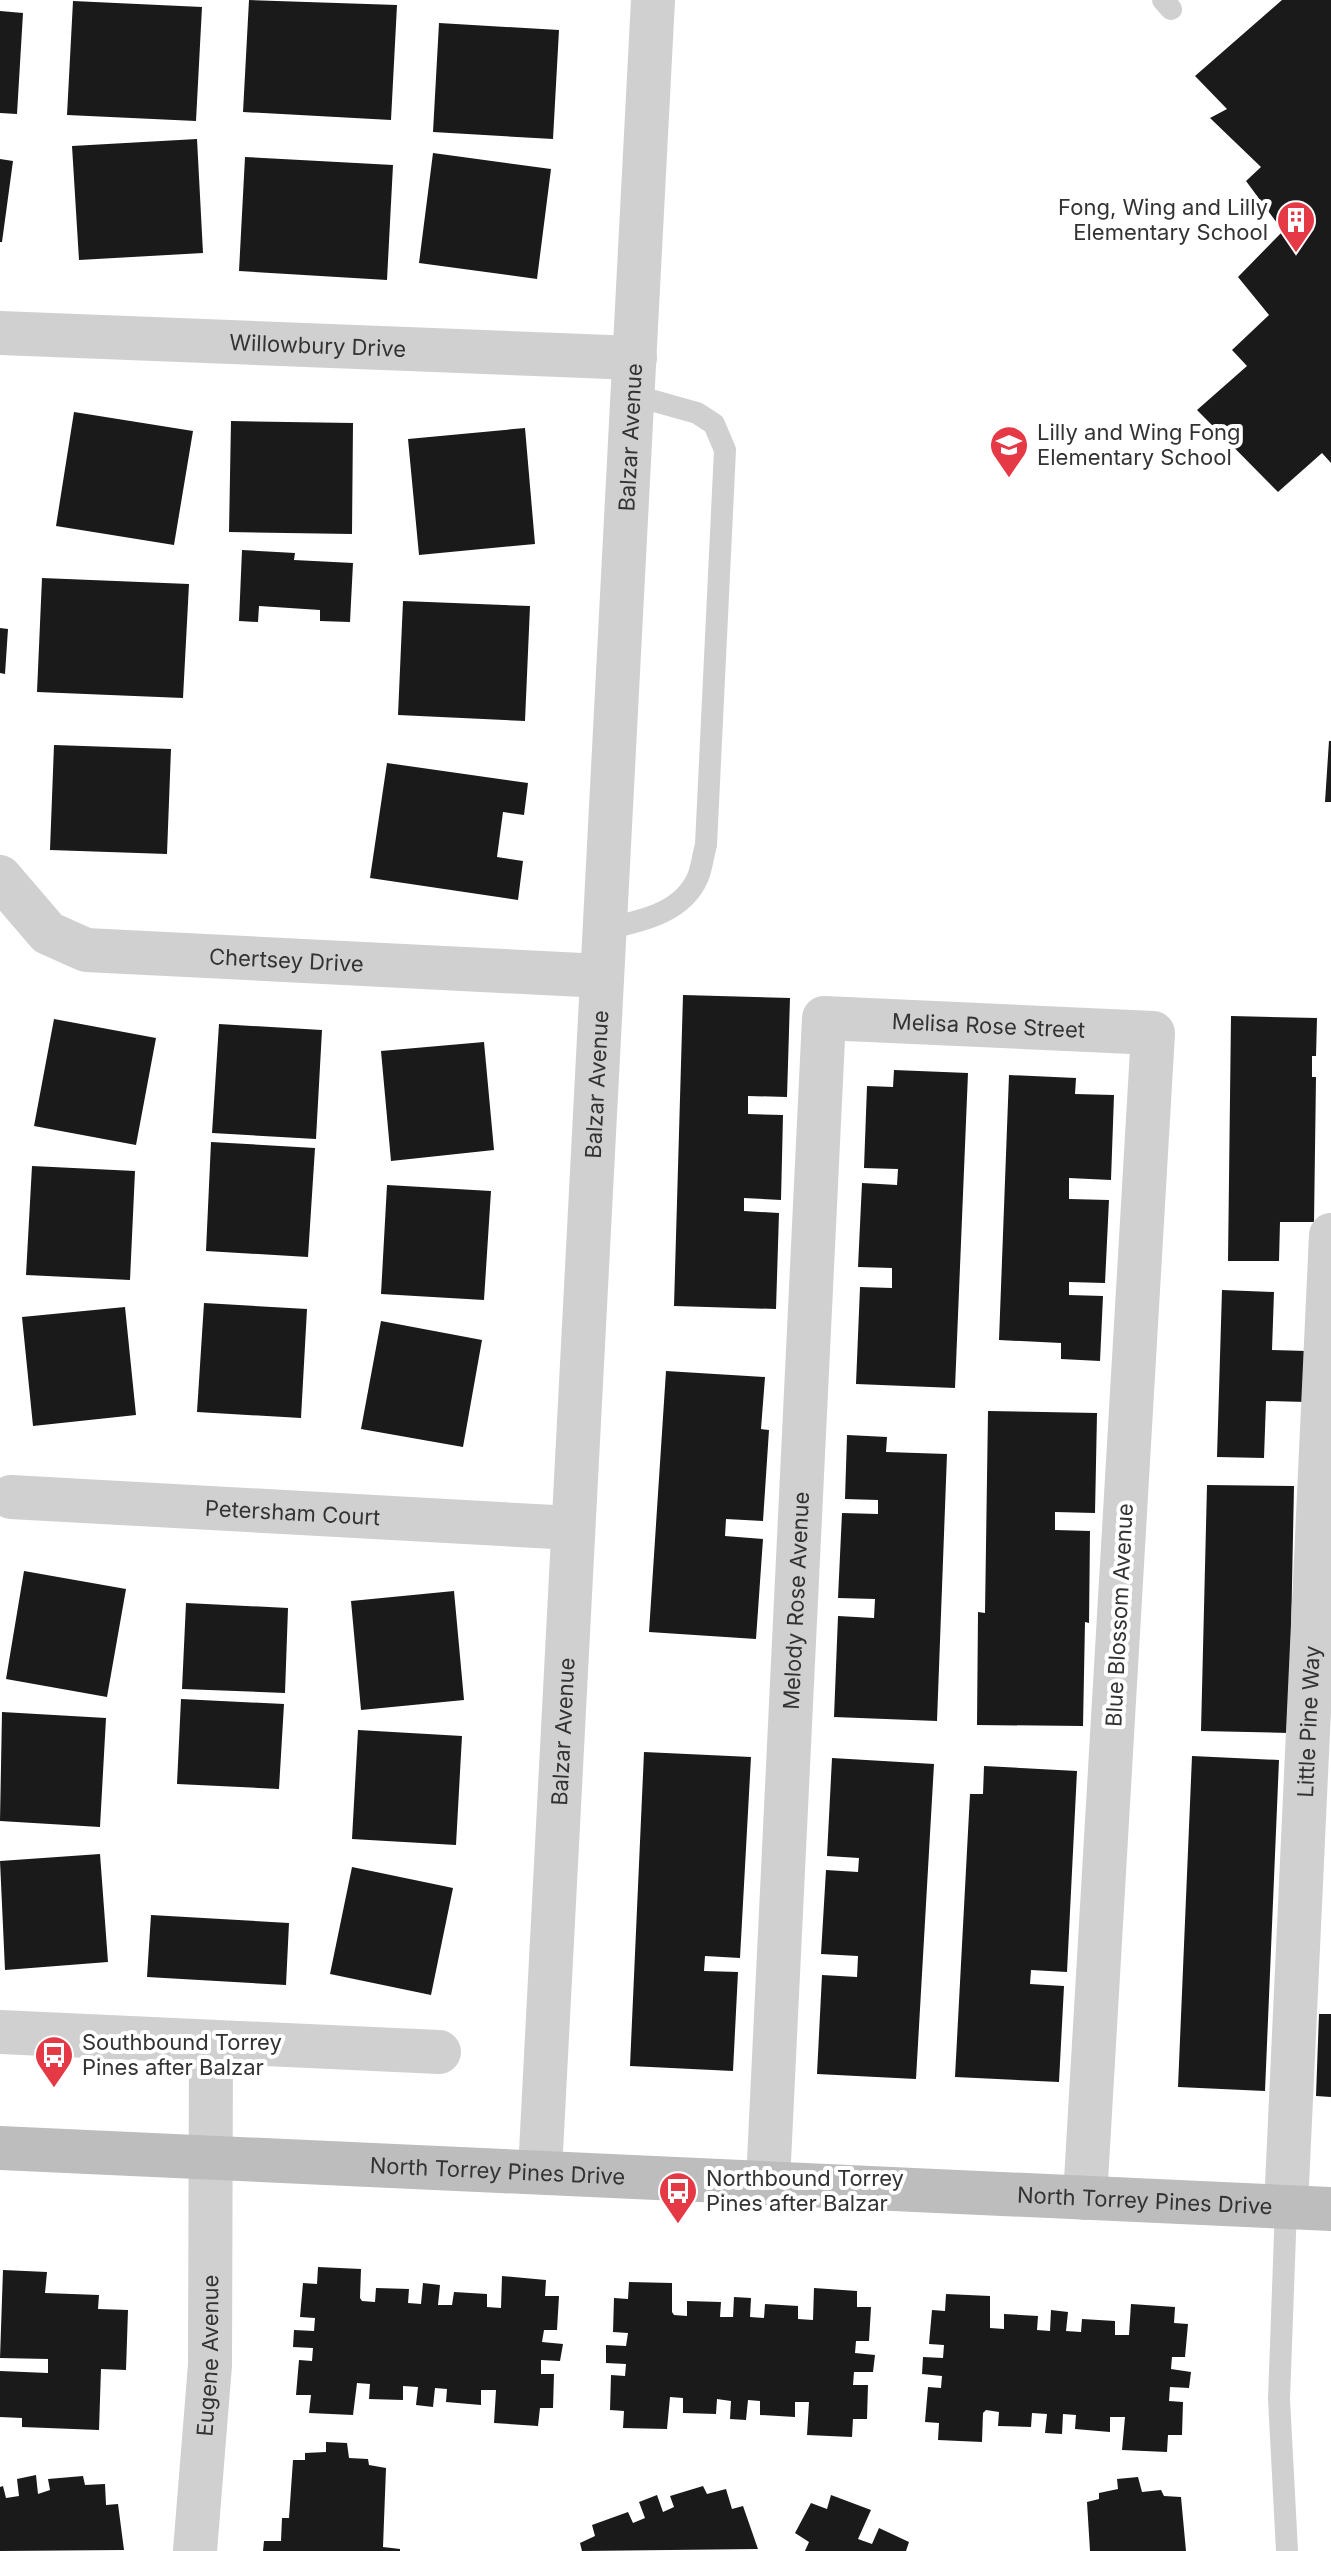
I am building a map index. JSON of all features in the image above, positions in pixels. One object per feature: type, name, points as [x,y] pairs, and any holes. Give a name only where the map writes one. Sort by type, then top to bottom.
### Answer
[{"type":"main road","name":"North Torrey Pines Drive","points":[[0,2148],[1331,2209]]},
{"type":"street","name":"Balzar Avenue","points":[[540,2171],[653,0]]},
{"type":"street","name":"Willowbury Drive","points":[[0,333],[634,376]]},
{"type":"street","name":"Chertsey Drive","points":[[0,877],[48,933],[86,950],[602,976]]},
{"type":"street","name":"Melisa Rose Street","points":[[824,1018],[1153,1033]]},
{"type":"street","name":"Melody Rose Avenue","points":[[768,2182],[824,1018]]},
{"type":"street","name":"Blue Blossom Avenue","points":[[1085,2198],[1153,1033]]},
{"type":"street","name":"Little Pine Way","points":[[1286,2207],[1320,1702],[1331,1235]]},
{"type":"street","name":"Petersham Court","points":[[11,1497],[573,1528]]},
{"type":"street","points":[[0,2032],[439,2052]]},
{"type":"street","name":"Eugene Avenue","points":[[195,2551],[210,2365],[211,2042]]},
{"type":"lane","points":[[606,929],[658,916],[680,900],[697,879],[706,845],[725,450],[714,424],[634,376]]},
{"type":"lane","points":[[1286,2207],[1279,2399],[1287,2551]]},
{"type":"building","points":[[249,0],[397,5],[391,120],[243,112]]},
{"type":"building","name":"Fong, Wing and Lilly Elementary School","points":[[1282,0],[1331,0],[1331,463],[1322,453],[1278,492],[1197,410],[1247,366],[1232,350],[1269,315],[1238,277],[1283,231],[1246,181],[1261,167],[1210,118],[1227,109],[1195,76]]},
{"type":"building","points":[[73,1],[202,7],[196,121],[67,115]]},
{"type":"building","points":[[0,11],[23,13],[17,114],[0,113]]},
{"type":"building","points":[[439,23],[559,30],[553,139],[433,132]]},
{"type":"building","points":[[197,139],[203,253],[79,260],[72,146]]},
{"type":"building","points":[[433,153],[551,169],[537,279],[419,263]]},
{"type":"building","points":[[245,157],[393,165],[387,280],[239,271]]},
{"type":"building","points":[[0,159],[13,161],[2,242],[0,242]]},
{"type":"building","points":[[74,412],[193,431],[174,545],[56,526]]},
{"type":"building","points":[[231,421],[353,423],[352,534],[229,532]]},
{"type":"building","points":[[525,428],[535,544],[419,555],[408,439]]},
{"type":"building","points":[[242,550],[295,553],[294,560],[353,563],[350,622],[320,621],[320,610],[259,606],[258,622],[239,621]]},
{"type":"building","points":[[42,578],[189,584],[183,698],[37,692]]},
{"type":"building","points":[[403,601],[530,606],[525,721],[398,715]]},
{"type":"building","points":[[0,628],[8,629],[5,674],[0,673]]},
{"type":"building","points":[[1329,741],[1331,802],[1325,802]]},
{"type":"building","points":[[54,745],[171,749],[167,854],[50,850]]},
{"type":"building","points":[[387,763],[528,783],[524,815],[503,812],[497,857],[523,861],[518,900],[370,878]]},
{"type":"building","points":[[683,995],[790,998],[787,1097],[748,1096],[748,1114],[783,1115],[781,1200],[744,1198],[744,1211],[779,1213],[776,1309],[674,1306]]},
{"type":"building","points":[[1231,1016],[1317,1018],[1316,1056],[1312,1056],[1312,1077],[1316,1077],[1314,1222],[1280,1222],[1279,1261],[1228,1261]]},
{"type":"building","points":[[54,1019],[156,1038],[136,1145],[34,1126]]},
{"type":"building","points":[[219,1024],[322,1030],[316,1139],[212,1133]]},
{"type":"building","points":[[484,1042],[494,1150],[391,1161],[381,1051]]},
{"type":"building","points":[[894,1070],[968,1073],[955,1388],[856,1384],[860,1287],[892,1288],[892,1268],[858,1267],[862,1183],[897,1185],[898,1169],[864,1168],[867,1086],[893,1087]]},
{"type":"building","points":[[1009,1075],[1076,1078],[1075,1094],[1114,1095],[1111,1180],[1069,1178],[1069,1199],[1109,1200],[1105,1283],[1069,1282],[1069,1295],[1103,1296],[1100,1361],[1061,1359],[1061,1343],[999,1340]]},
{"type":"building","points":[[211,1142],[315,1148],[308,1257],[206,1251]]},
{"type":"building","points":[[32,1166],[135,1171],[130,1280],[26,1275]]},
{"type":"building","points":[[387,1185],[491,1191],[484,1300],[381,1294]]},
{"type":"building","points":[[1222,1290],[1274,1292],[1272,1350],[1307,1351],[1306,1402],[1266,1401],[1264,1458],[1217,1457]]},
{"type":"building","points":[[204,1303],[307,1309],[301,1418],[197,1412]]},
{"type":"building","points":[[125,1307],[136,1415],[33,1426],[22,1317]]},
{"type":"building","points":[[381,1321],[482,1340],[463,1447],[361,1429]]},
{"type":"building","points":[[666,1371],[765,1377],[761,1429],[769,1430],[763,1521],[726,1519],[725,1536],[763,1539],[756,1639],[649,1632]]},
{"type":"building","points":[[988,1411],[1097,1413],[1095,1513],[1055,1512],[1055,1530],[1090,1531],[1083,1726],[977,1725],[978,1612],[985,1613]]},
{"type":"building","points":[[847,1435],[887,1437],[886,1452],[947,1454],[937,1721],[834,1717],[838,1616],[874,1618],[875,1599],[838,1598],[842,1513],[878,1514],[878,1500],[845,1499]]},
{"type":"building","points":[[1207,1485],[1294,1486],[1289,1733],[1201,1731]]},
{"type":"building","points":[[24,1571],[126,1589],[107,1697],[6,1679]]},
{"type":"building","points":[[454,1591],[464,1700],[361,1710],[351,1601]]},
{"type":"building","points":[[186,1603],[288,1608],[285,1693],[182,1689]]},
{"type":"building","points":[[181,1699],[284,1704],[279,1789],[177,1784]]},
{"type":"building","points":[[2,1712],[106,1718],[100,1827],[0,1821]]},
{"type":"building","points":[[358,1730],[462,1736],[456,1845],[352,1839]]},
{"type":"building","points":[[644,1752],[751,1757],[740,1958],[705,1956],[704,1971],[738,1972],[733,2071],[630,2066]]},
{"type":"building","points":[[1192,1756],[1279,1760],[1265,2091],[1178,2087]]},
{"type":"building","points":[[832,1758],[934,1764],[916,2079],[817,2074],[822,1975],[857,1977],[858,1956],[821,1954],[826,1870],[858,1872],[859,1858],[827,1856]]},
{"type":"building","points":[[984,1766],[1077,1771],[1067,1972],[1031,1970],[1030,1984],[1064,1986],[1059,2082],[955,2077],[970,1794],[983,1794]]},
{"type":"building","points":[[100,1854],[108,1962],[5,1970],[0,1861]]},
{"type":"building","points":[[352,1867],[453,1888],[431,1995],[330,1974]]},
{"type":"building","points":[[151,1915],[289,1923],[286,1985],[147,1977]]},
{"type":"building","points":[[1319,2014],[1331,2014],[1331,2097],[1316,2096]]},
{"type":"building","points":[[318,2267],[361,2269],[360,2298],[375,2302],[376,2288],[409,2289],[408,2303],[421,2304],[423,2283],[440,2285],[438,2305],[452,2305],[454,2292],[487,2294],[487,2307],[501,2308],[502,2276],[546,2280],[545,2296],[559,2296],[557,2330],[544,2330],[542,2342],[563,2344],[560,2361],[541,2360],[541,2374],[554,2374],[553,2408],[540,2408],[538,2426],[494,2423],[496,2390],[481,2390],[481,2405],[446,2402],[447,2389],[435,2388],[433,2407],[416,2405],[418,2387],[403,2386],[403,2400],[369,2399],[370,2384],[357,2383],[353,2415],[309,2413],[311,2395],[296,2395],[299,2360],[312,2361],[313,2348],[293,2347],[294,2330],[314,2331],[315,2318],[300,2317],[303,2283],[317,2284]]},
{"type":"building","points":[[3,2270],[47,2272],[45,2293],[99,2295],[98,2309],[128,2310],[126,2370],[101,2369],[99,2430],[22,2427],[22,2418],[0,2417],[0,2371],[48,2373],[48,2359],[0,2358]]},
{"type":"building","points":[[629,2282],[672,2283],[672,2312],[687,2316],[687,2301],[721,2302],[720,2317],[733,2317],[734,2297],[751,2298],[750,2317],[764,2318],[765,2304],[798,2306],[798,2319],[813,2320],[814,2288],[857,2291],[857,2307],[871,2307],[869,2341],[856,2341],[855,2353],[875,2355],[873,2372],[854,2372],[853,2385],[868,2385],[867,2419],[853,2419],[852,2437],[807,2435],[809,2402],[795,2402],[795,2417],[760,2415],[760,2401],[748,2400],[746,2420],[730,2419],[731,2401],[717,2399],[716,2414],[683,2413],[683,2398],[670,2397],[667,2429],[623,2428],[624,2411],[610,2410],[611,2375],[625,2376],[626,2364],[606,2363],[606,2345],[626,2346],[628,2333],[613,2332],[614,2298],[628,2299]]},
{"type":"building","points":[[946,2294],[990,2296],[990,2328],[1004,2329],[1004,2314],[1038,2316],[1037,2330],[1050,2331],[1051,2310],[1068,2312],[1066,2331],[1081,2332],[1082,2319],[1115,2321],[1115,2335],[1129,2335],[1131,2304],[1175,2307],[1174,2323],[1188,2324],[1185,2357],[1172,2357],[1171,2369],[1191,2372],[1189,2388],[1170,2387],[1169,2401],[1183,2402],[1182,2435],[1168,2435],[1167,2452],[1122,2450],[1125,2417],[1110,2417],[1110,2432],[1075,2429],[1076,2415],[1063,2414],[1062,2434],[1045,2433],[1047,2414],[1032,2413],[1031,2427],[998,2426],[999,2412],[986,2410],[983,2413],[982,2442],[938,2440],[939,2423],[925,2422],[928,2387],[941,2388],[942,2376],[922,2374],[923,2357],[943,2358],[944,2345],[929,2344],[932,2310],[945,2311]]},
{"type":"building","points":[[326,2442],[347,2443],[349,2458],[368,2459],[369,2465],[386,2468],[383,2547],[400,2551],[263,2551],[264,2541],[281,2541],[282,2518],[289,2518],[293,2460],[305,2460],[305,2453],[326,2452]]},
{"type":"building","points":[[36,2475],[38,2494],[50,2490],[48,2479],[83,2476],[85,2485],[105,2484],[106,2505],[118,2504],[124,2550],[0,2551],[0,2487],[3,2486],[6,2498],[19,2496],[17,2479]]},
{"type":"building","points":[[1138,2477],[1142,2492],[1161,2490],[1164,2496],[1181,2497],[1186,2551],[1090,2551],[1087,2502],[1099,2499],[1099,2493],[1118,2489],[1117,2479]]},
{"type":"building","points":[[703,2486],[707,2494],[726,2489],[732,2509],[743,2506],[758,2549],[582,2551],[580,2543],[595,2536],[592,2525],[628,2512],[633,2523],[645,2518],[639,2502],[657,2495],[663,2512],[674,2507],[670,2496]]},
{"type":"building","points":[[831,2495],[871,2510],[858,2539],[872,2544],[879,2528],[909,2542],[906,2551],[805,2551],[809,2542],[795,2533],[811,2503],[827,2509]]},
{"type":"place","name":"Fong, Wing and Lilly Elementary School","points":[[1296,254]]},
{"type":"place","name":"Lilly and Wing Fong Elementary School","points":[[1009,479]]},
{"type":"place","name":"Southbound Torrey Pines after Balzar","points":[[54,2089]]},
{"type":"place","name":"Northbound Torrey Pines after Balzar","points":[[678,2225]]}]
